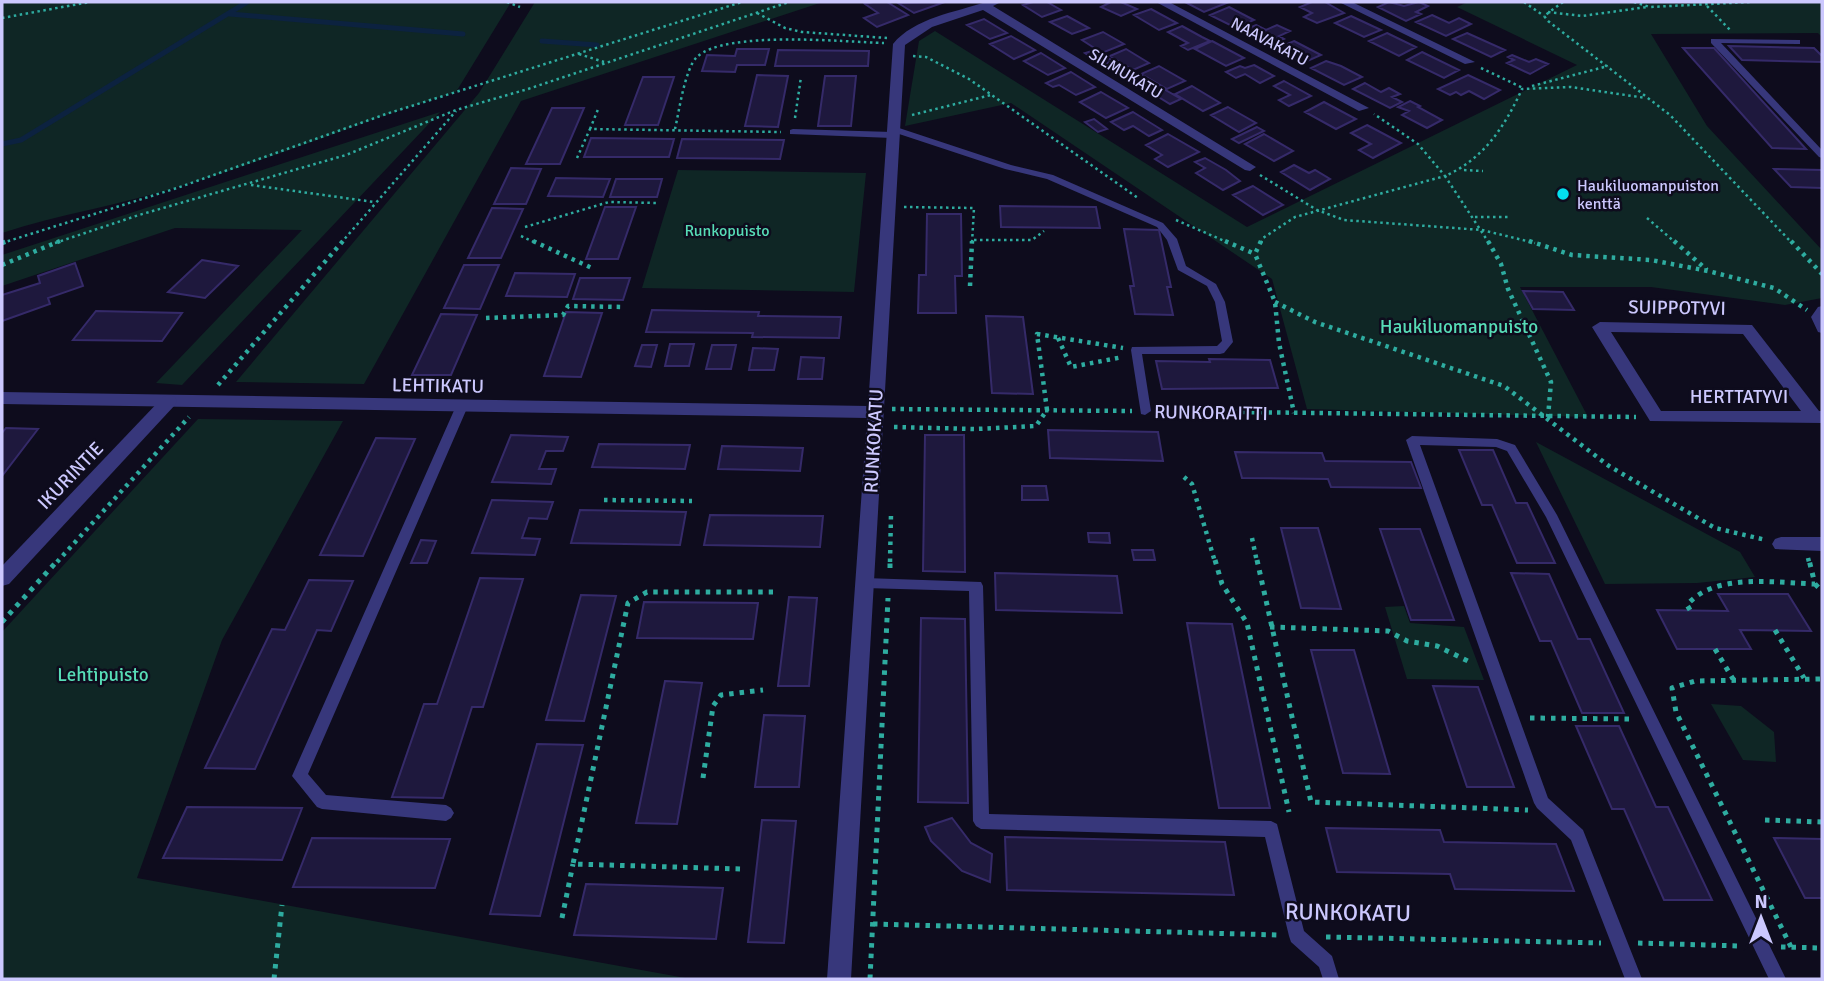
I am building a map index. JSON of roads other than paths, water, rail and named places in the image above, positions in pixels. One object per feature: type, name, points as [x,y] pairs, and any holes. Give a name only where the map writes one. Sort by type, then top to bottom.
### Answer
[{"type":"street","name":"NAAVAKATU","points":[[1161,2],[1363,108]]},
{"type":"street","points":[[1344,2],[1469,62]]},
{"type":"street","name":"RUNKOKATU","points":[[839,979],[899,45],[990,4]]},
{"type":"street","name":"SILMUKATU","points":[[990,4],[1250,167]]},
{"type":"street","name":"SUIPPOTYVI","points":[[1656,417],[1600,327],[1747,329],[1819,417]]},
{"type":"street","name":"LEHTIKATU","points":[[2,398],[874,412]]},
{"type":"street","name":"IKURINTIE","points":[[2,578],[169,401]]},
{"type":"street","name":"HERTTATYVI","points":[[1656,417],[1819,417]]},
{"type":"street","points":[[1781,544],[1813,544]]},
{"type":"lane","points":[[1797,42],[1714,41],[1822,155]]},
{"type":"lane","points":[[793,132],[893,127],[1008,167],[1050,177],[1160,225],[1172,239],[1182,268],[1211,284],[1220,302],[1228,342],[1220,350],[1136,350],[1144,411]]},
{"type":"lane","points":[[1819,313],[1822,329]]},
{"type":"lane","points":[[446,813],[322,802],[300,776],[462,406]]},
{"type":"lane","points":[[1633,979],[1577,835],[1542,803],[1412,440],[1497,443],[1511,449],[1551,515],[1778,979]]},
{"type":"lane","points":[[865,583],[976,586],[981,821],[1271,829],[1297,936],[1326,962],[1331,979]]},
{"type":"waterway","points":[[2,144],[21,140],[247,2]]},
{"type":"waterway","points":[[230,14],[463,34]]},
{"type":"waterway","points":[[542,41],[597,45]]},
{"type":"place","name":"Haukiluomanpuiston kenttä","points":[[1563,194]]},
{"type":"park label","name":"Runkopuisto","points":[[727,230]]},
{"type":"park label","name":"Haukiluomanpuisto","points":[[1459,326]]},
{"type":"park label","name":"Lehtipuisto","points":[[103,674]]}]
